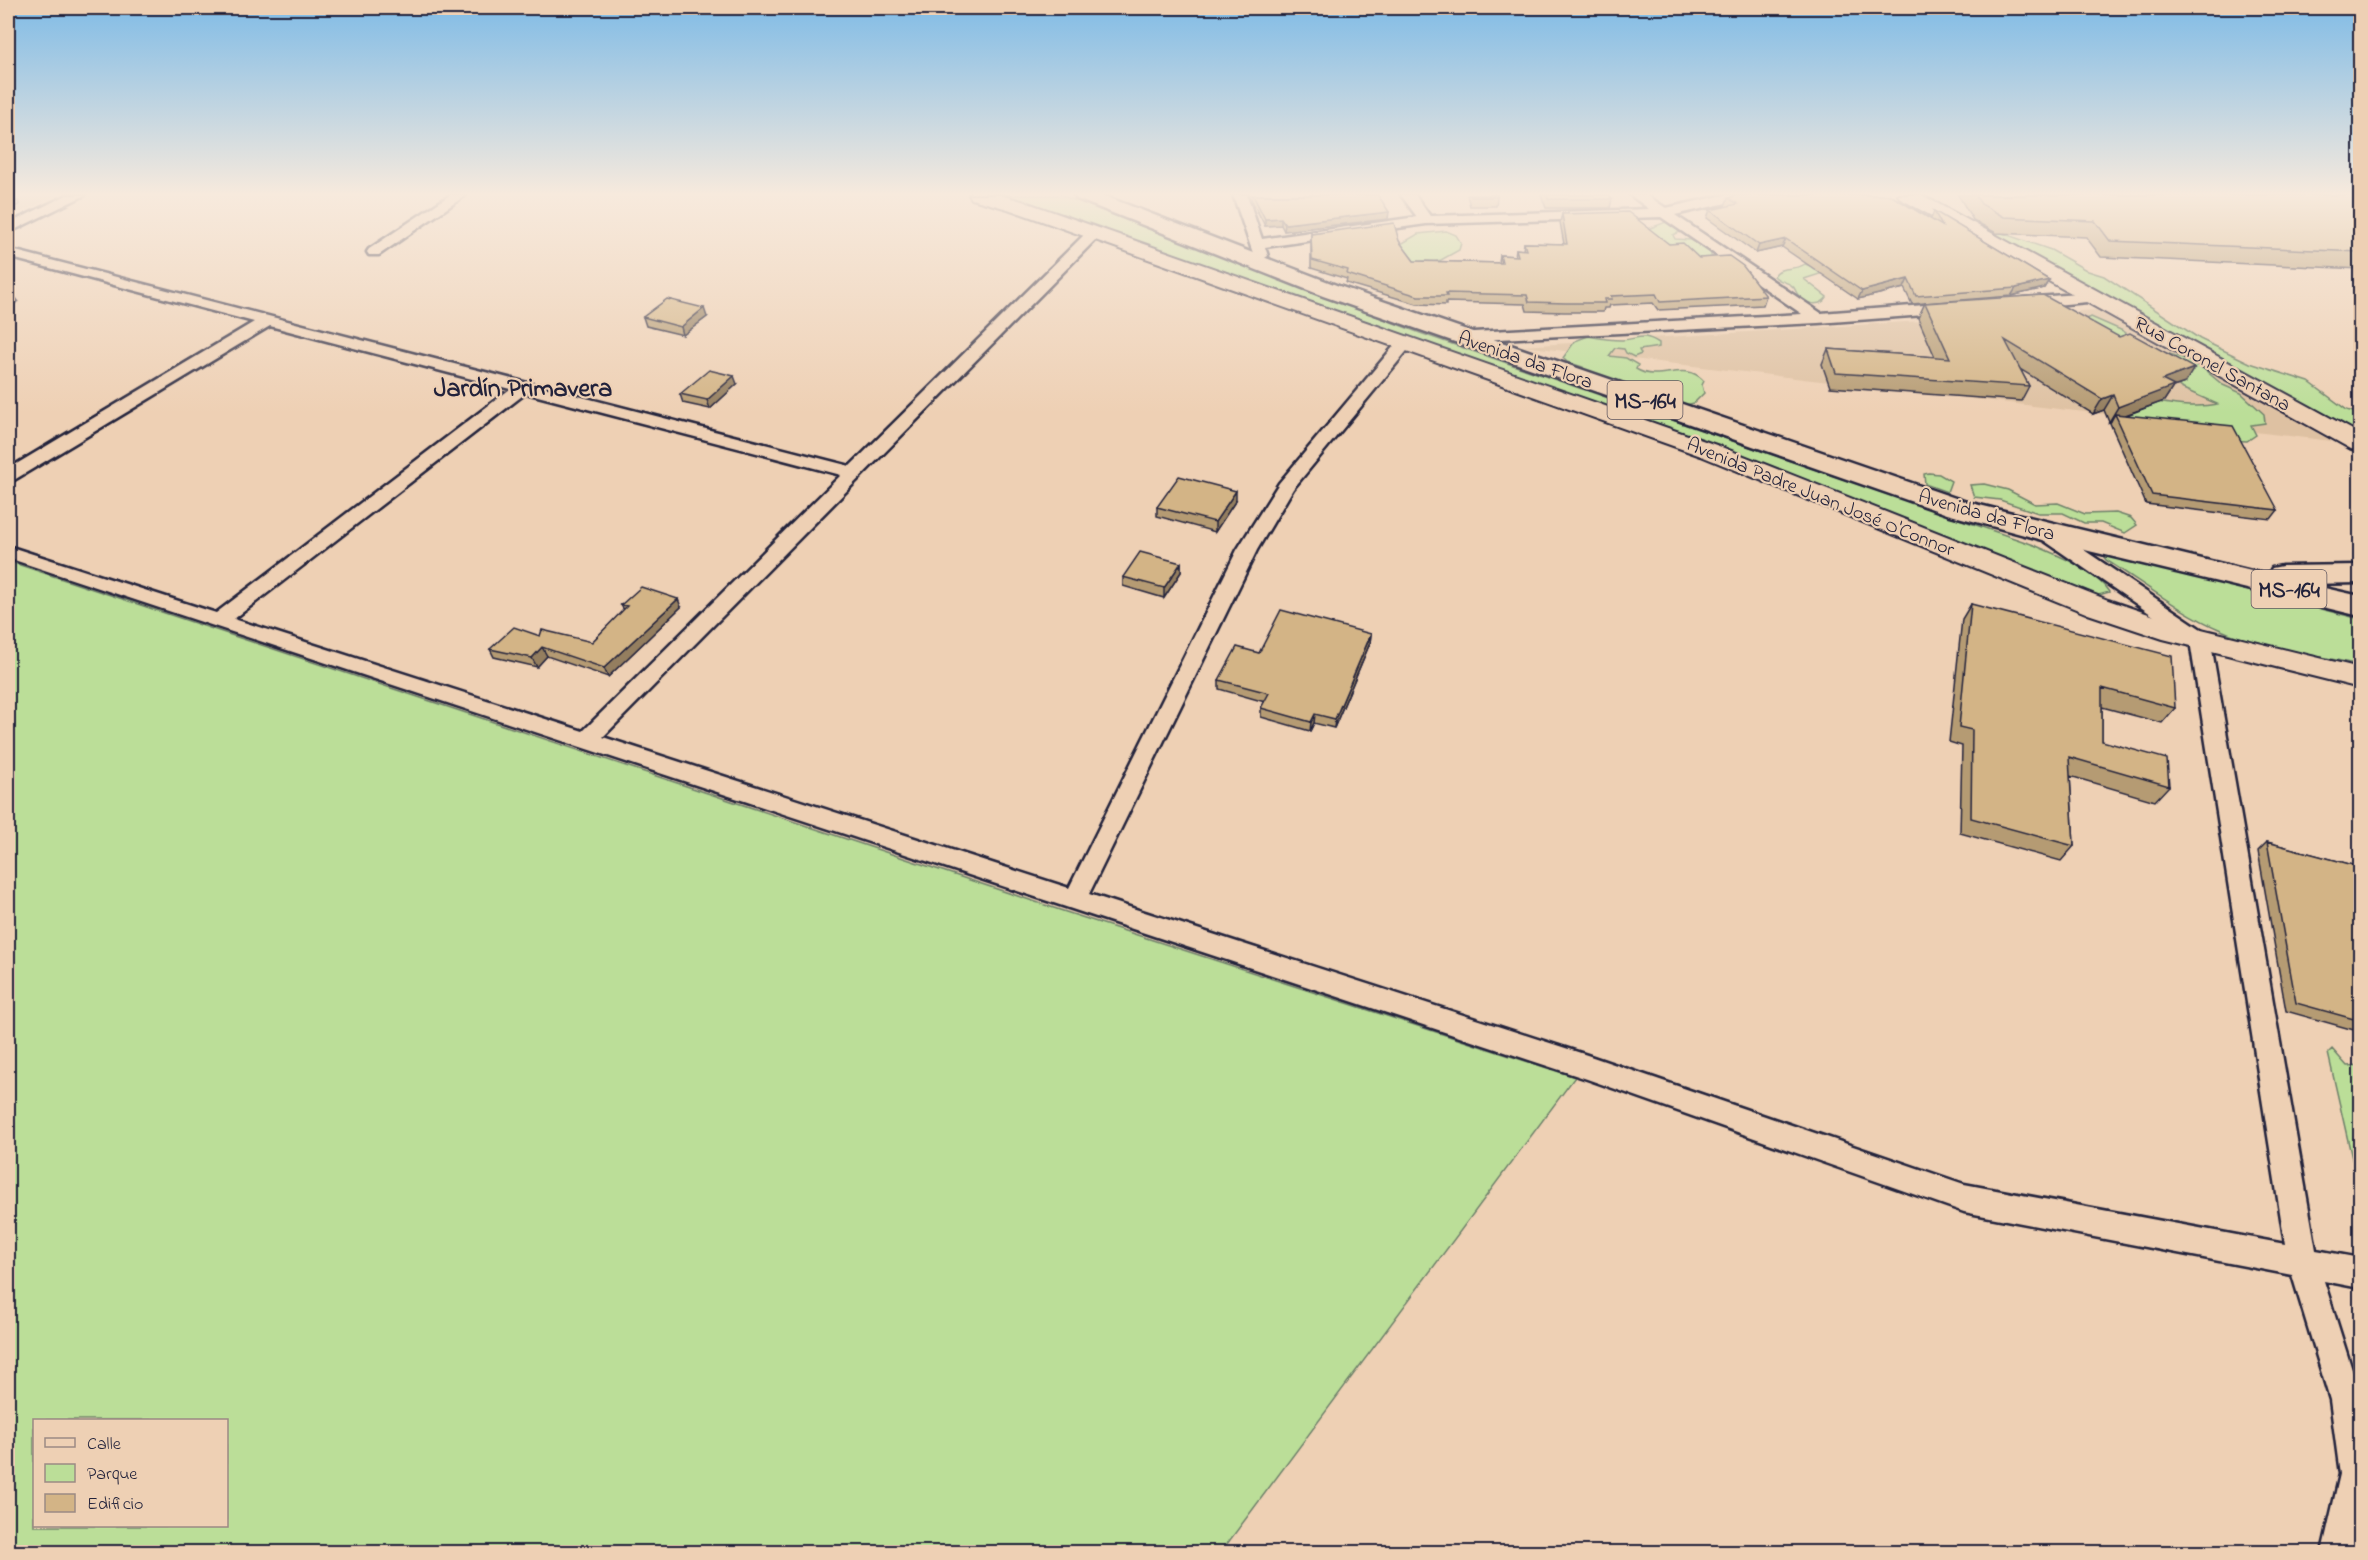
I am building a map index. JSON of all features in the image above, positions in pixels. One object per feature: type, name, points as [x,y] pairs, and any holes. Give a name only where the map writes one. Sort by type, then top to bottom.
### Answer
[{"type":"main road","name":"Avenida da Flora","points":[[1287,268],[1331,291],[1957,508],[2043,531],[2361,606]]},
{"type":"main road","name":"Avenida da Flora","points":[[2218,572],[2303,575],[2361,574]]},
{"type":"street","points":[[65,268],[855,472]]},
{"type":"street","points":[[586,741],[1059,268]]},
{"type":"street","name":"Avenida Padre Juan José O'Connor","points":[[1190,268],[1710,451],[2098,607],[2163,629],[2361,678]]},
{"type":"street","points":[[1744,268],[1818,318]]},
{"type":"street","name":"Rua Coronel Santana","points":[[2040,268],[2361,444]]},
{"type":"street","points":[[2002,304],[2093,297]]},
{"type":"street","points":[[1461,336],[1818,318],[1967,307]]},
{"type":"street","points":[[8,476],[268,320]]},
{"type":"street","points":[[1074,901],[1247,550],[1284,487],[1405,343]]},
{"type":"street","points":[[218,621],[524,387]]},
{"type":"street","points":[[2043,531],[2200,638],[2303,1262],[2346,1400],[2356,1474],[2339,1552]]},
{"type":"street","points":[[8,552],[1587,1067],[1964,1198],[2361,1273]]},
{"type":"shaded area","points":[[2096,310],[2332,441],[1522,346]]},
{"type":"green space","points":[[1212,268],[1250,268],[1420,333],[2034,545],[2085,569],[2109,592],[2099,595],[2085,592],[1414,339]]},
{"type":"green space","points":[[1815,268],[1826,272],[1804,279],[1827,297],[1813,304],[1805,301],[1793,286],[1774,276],[1784,269]]},
{"type":"green space","points":[[2048,268],[2082,268],[2104,276],[2200,339],[2250,363],[2309,382],[2347,410],[2360,414],[2360,442],[2292,401]]},
{"type":"green space","points":[[2091,317],[2123,331],[2146,347],[2183,358],[2200,366],[2223,385],[2241,393],[2264,414],[2265,423],[2251,425],[2256,435],[2247,441],[2228,440],[2118,417],[2125,397],[2194,406],[2217,404],[2181,388],[2169,378],[2078,321]]},
{"type":"green space","points":[[1588,336],[1618,340],[1644,337],[1653,340],[1659,343],[1659,347],[1639,350],[1641,354],[1634,357],[1626,353],[1624,349],[1615,348],[1609,356],[1626,358],[1638,365],[1636,369],[1645,373],[1680,371],[1696,375],[1704,381],[1702,385],[1704,393],[1694,403],[1678,407],[1584,372],[1583,367],[1567,362],[1563,358],[1575,341]]},
{"type":"green space","points":[[1924,474],[1939,474],[1951,481],[1947,492],[1925,484]]},
{"type":"green space","points":[[1984,484],[2008,490],[2035,504],[2058,503],[2085,514],[2116,513],[2131,518],[2137,525],[2125,533],[2101,523],[2084,523],[2063,513],[2038,513],[2000,500],[1974,497],[1970,485]]},
{"type":"green space","points":[[2105,554],[2360,619],[2360,665],[2253,642],[2221,630],[2162,597],[2106,560],[2103,556]]},
{"type":"green space","points":[[8,561],[1066,912],[1575,1077],[1221,1552],[8,1552]]},
{"type":"green space","points":[[2332,1049],[2347,1066],[2360,1065],[2360,1179],[2356,1176],[2328,1053]]},
{"type":"building","points":[[1340,268],[1744,268],[1766,296],[1660,302],[1656,294],[1611,296],[1612,299],[1604,299],[1605,303],[1566,303],[1529,302],[1527,295],[1446,293],[1447,296],[1418,296],[1347,274],[1348,270]]},
{"type":"building","points":[[1828,268],[2029,268],[2049,280],[2016,288],[1916,296],[1908,279],[1862,291]]},
{"type":"building","points":[[2043,295],[2119,337],[2130,333],[2194,368],[2162,380],[2174,386],[2118,407],[2113,395],[2102,399],[2005,340],[2029,386],[1836,373],[1828,349],[1950,358],[1925,303]]},
{"type":"building","points":[[667,299],[704,308],[681,327],[643,317]]},
{"type":"building","points":[[709,370],[734,376],[707,400],[680,394]]},
{"type":"building","points":[[2115,414],[2233,426],[2278,510],[2152,495]]},
{"type":"building","points":[[1179,476],[1236,491],[1215,522],[1157,507]]},
{"type":"building","points":[[1140,552],[1181,563],[1164,588],[1123,577]]},
{"type":"building","points":[[641,587],[678,599],[604,668],[542,647],[532,658],[490,649],[514,627],[540,636],[542,630],[592,642],[627,606],[621,605]]},
{"type":"building","points":[[1971,604],[2172,656],[2175,708],[2102,688],[2102,741],[2167,759],[2169,786],[2069,757],[2074,846],[1971,818],[1972,730],[1959,727]]},
{"type":"building","points":[[1281,610],[1371,634],[1335,719],[1315,714],[1311,722],[1261,708],[1269,693],[1219,680],[1237,647],[1259,653]]},
{"type":"building","points":[[2267,842],[2361,867],[2361,1021],[2296,1003]]},
{"type":"district","name":"Jardín Primavera","points":[[523,387]]}]
